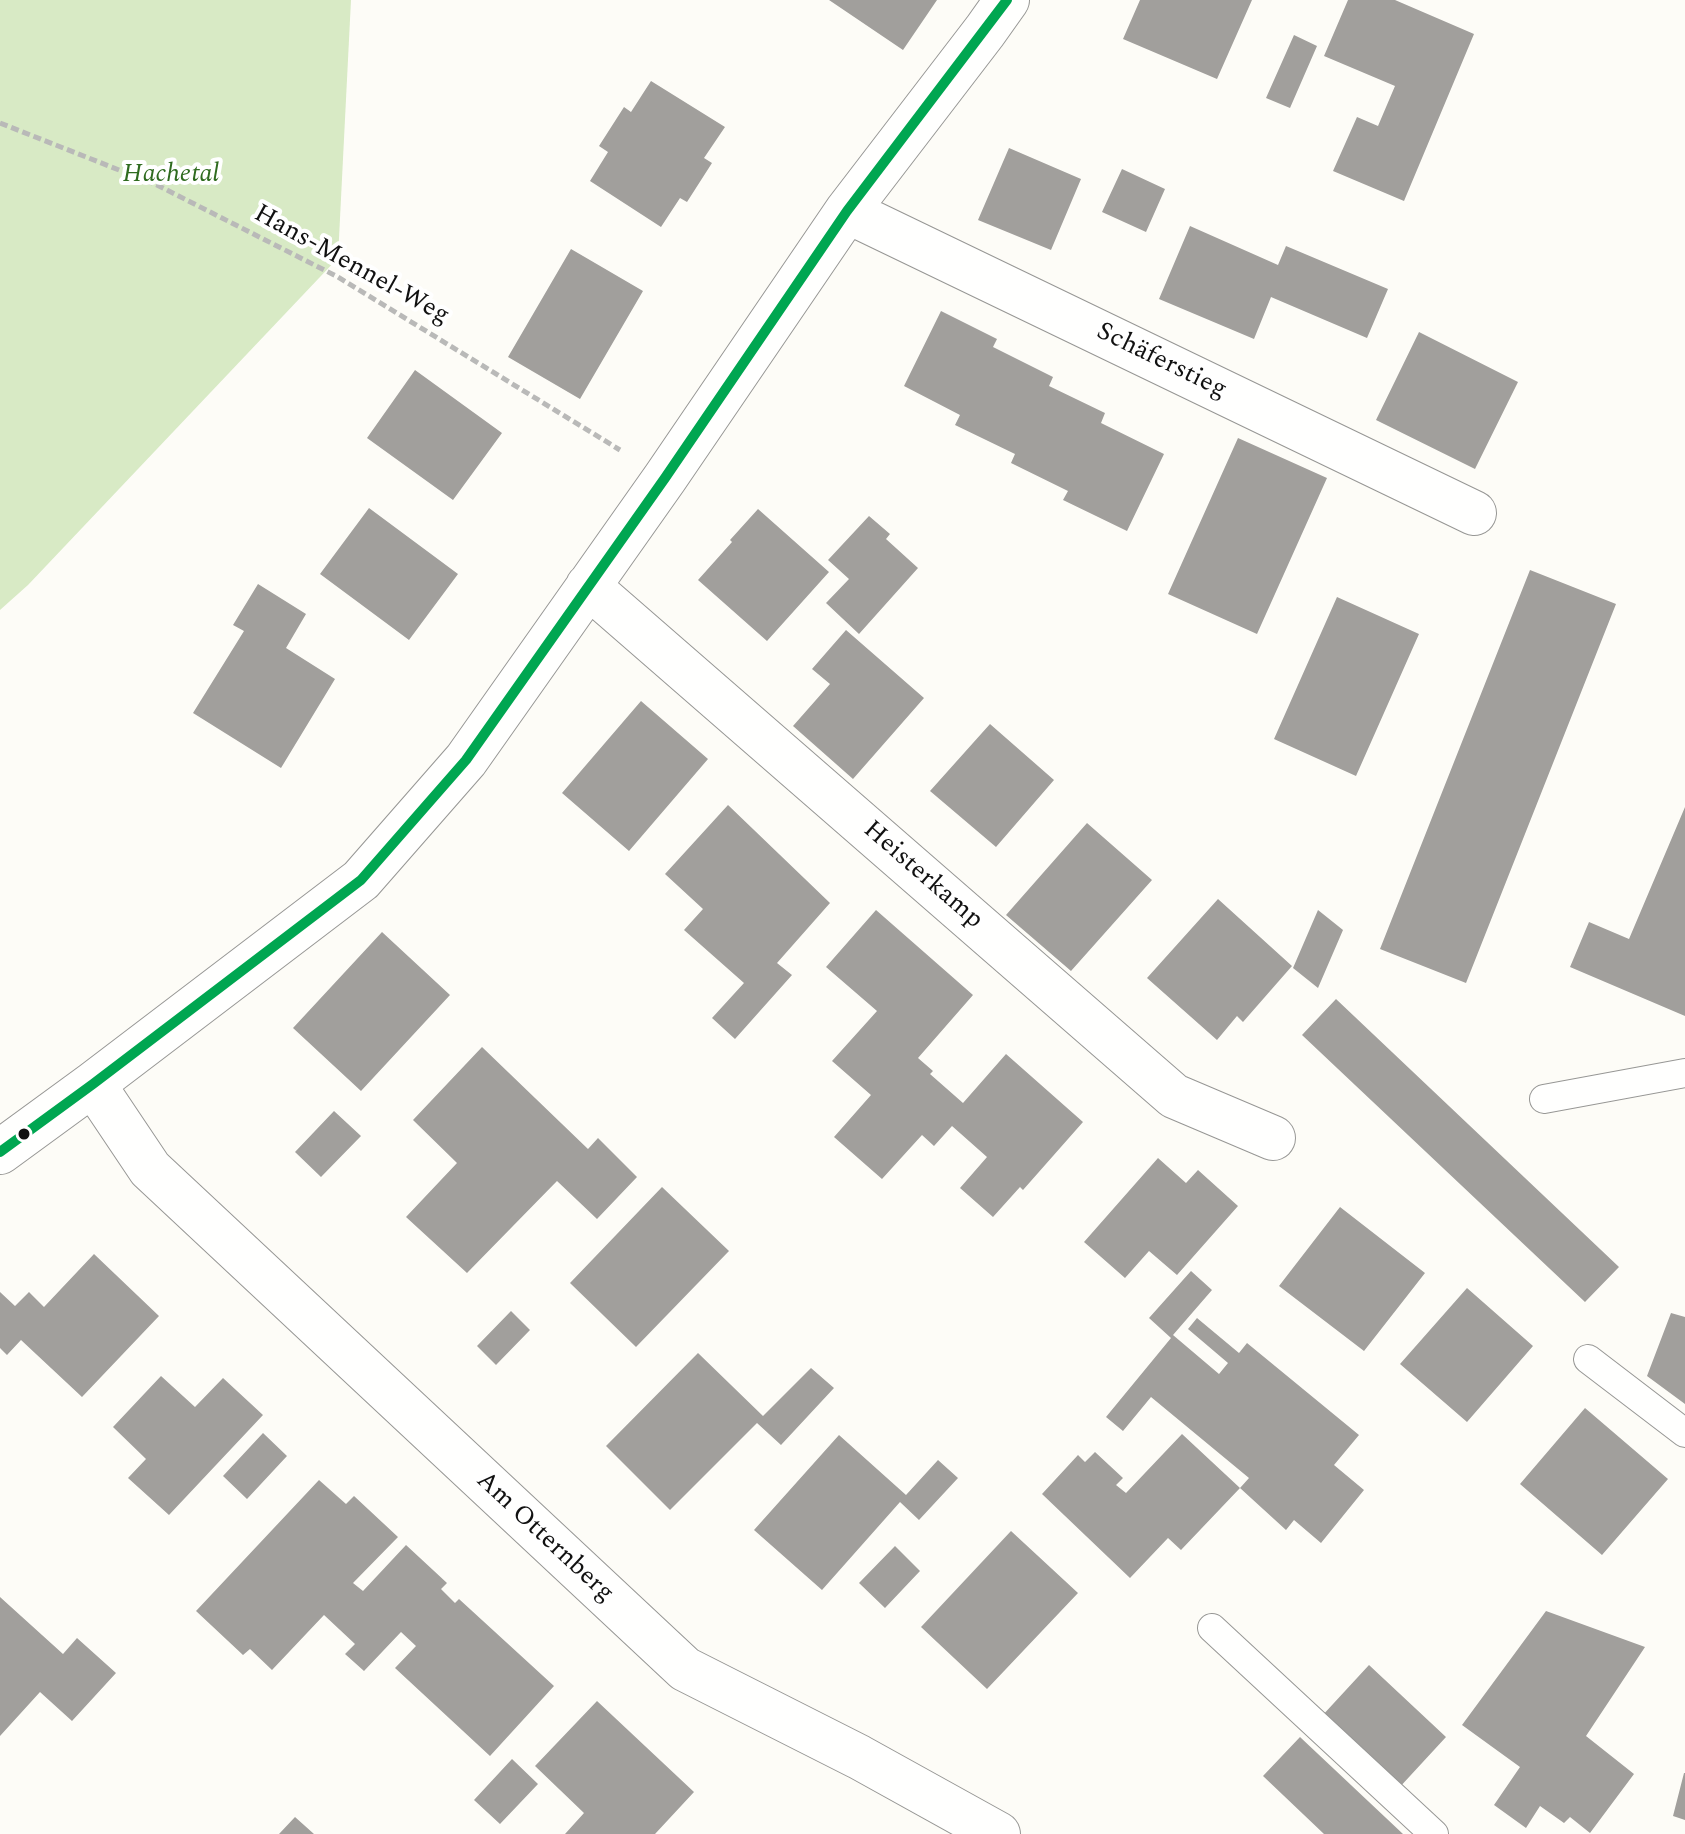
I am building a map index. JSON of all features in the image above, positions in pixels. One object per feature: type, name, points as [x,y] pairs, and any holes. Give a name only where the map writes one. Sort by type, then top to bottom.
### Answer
[{"type":"street","points":[[0,1152],[361,880],[466,760],[665,478],[847,211],[1007,0]]},
{"type":"street","name":"Schäferstieg","points":[[847,211],[1474,513]]},
{"type":"street","name":"Heisterkamp","points":[[588,586],[1174,1096],[1273,1138]]},
{"type":"street","name":"Am Otternberg","points":[[93,1084],[150,1169],[685,1669],[859,1757],[998,1834]]},
{"type":"lane","points":[[1544,1099],[1685,1073]]},
{"type":"lane","points":[[1588,1359],[1685,1433]]},
{"type":"lane","points":[[1212,1628],[1434,1834]]},
{"type":"path","name":"Hans-Mennel-Weg","points":[[0,123],[157,185],[338,277],[665,478]]},
{"type":"green space","name":"Hachetal","points":[[0,0],[351,0],[338,258],[28,585],[0,610]]},
{"type":"building","points":[[829,0],[937,0],[903,50]]},
{"type":"building","points":[[1140,0],[1252,0],[1217,79],[1123,39]]},
{"type":"building","points":[[1348,0],[1395,0],[1474,34],[1404,201],[1333,171],[1357,117],[1378,126],[1395,86],[1324,56]]},
{"type":"building","points":[[1294,35],[1317,46],[1290,108],[1266,98]]},
{"type":"building","points":[[651,81],[725,127],[704,158],[712,163],[687,202],[680,198],[661,227],[590,181],[608,152],[599,146],[624,107],[631,112]]},
{"type":"building","points":[[1009,148],[1081,179],[1051,250],[978,220]]},
{"type":"building","points":[[1122,169],[1165,189],[1146,232],[1102,212]]},
{"type":"building","points":[[1190,226],[1278,265],[1286,246],[1388,289],[1367,338],[1271,297],[1254,339],[1159,299]]},
{"type":"building","points":[[571,249],[643,291],[580,399],[508,357]]},
{"type":"building","points":[[941,311],[997,339],[993,347],[1053,377],[1049,386],[1105,413],[1101,423],[1164,454],[1127,531],[1063,500],[1068,491],[1011,463],[1015,454],[955,425],[960,415],[904,386]]},
{"type":"building","points":[[1419,332],[1518,382],[1475,469],[1376,420]]},
{"type":"building","points":[[415,370],[502,433],[453,500],[367,438]]},
{"type":"building","points":[[1238,438],[1327,478],[1257,634],[1168,594]]},
{"type":"building","points":[[369,508],[458,574],[409,640],[320,574]]},
{"type":"building","points":[[758,509],[829,572],[767,641],[698,580]]},
{"type":"building","points":[[869,516],[890,534],[886,539],[918,568],[859,634],[826,603],[849,579],[828,560]]},
{"type":"building","points":[[1530,570],[1616,604],[1466,983],[1380,949]]},
{"type":"building","points":[[258,584],[306,614],[286,648],[335,679],[281,768],[193,713],[244,631],[233,625]]},
{"type":"building","points":[[1337,597],[1419,634],[1356,776],[1274,739]]},
{"type":"building","points":[[846,630],[924,698],[853,779],[793,726],[830,684],[812,669]]},
{"type":"building","points":[[641,701],[708,759],[629,851],[562,793]]},
{"type":"building","points":[[990,724],[1054,780],[996,847],[930,791]]},
{"type":"building","points":[[728,805],[830,903],[777,963],[792,975],[735,1039],[712,1018],[744,983],[684,930],[703,909],[665,874]]},
{"type":"building","points":[[1685,807],[1685,1016],[1570,967],[1589,922],[1629,939]]},
{"type":"building","points":[[1087,823],[1152,880],[1071,971],[1006,915]]},
{"type":"building","points":[[1218,899],[1292,966],[1243,1022],[1237,1016],[1217,1040],[1147,978]]},
{"type":"building","points":[[876,910],[973,995],[918,1058],[933,1071],[930,1074],[963,1103],[1006,1054],[1083,1122],[1023,1190],[1020,1187],[993,1217],[960,1188],[987,1157],[952,1126],[934,1146],[922,1135],[882,1179],[834,1137],[871,1095],[832,1061],[877,1011],[826,967]]},
{"type":"building","points":[[1318,910],[1343,930],[1318,988],[1293,968]]},
{"type":"building","points":[[382,932],[450,995],[361,1091],[293,1028]]},
{"type":"building","points":[[1336,999],[1619,1267],[1585,1302],[1302,1035]]},
{"type":"building","points":[[482,1047],[588,1149],[598,1138],[637,1177],[597,1219],[557,1181],[467,1273],[406,1217],[457,1163],[413,1120]]},
{"type":"building","points":[[334,1111],[361,1136],[321,1177],[295,1152]]},
{"type":"building","points":[[1158,1158],[1186,1183],[1198,1170],[1238,1206],[1177,1275],[1149,1251],[1125,1278],[1084,1242]]},
{"type":"building","points":[[662,1187],[729,1251],[636,1347],[570,1283]]},
{"type":"building","points":[[1340,1207],[1425,1273],[1364,1351],[1279,1286]]},
{"type":"building","points":[[94,1254],[159,1316],[82,1397],[21,1340],[7,1355],[0,1348],[0,1292],[15,1306],[29,1292],[44,1307]]},
{"type":"building","points":[[1191,1271],[1212,1290],[1173,1335],[1219,1374],[1228,1363],[1188,1329],[1197,1318],[1239,1353],[1247,1343],[1359,1435],[1334,1465],[1364,1490],[1321,1543],[1294,1520],[1286,1530],[1240,1488],[1249,1478],[1151,1397],[1123,1431],[1106,1417],[1171,1338],[1149,1318]]},
{"type":"building","points":[[1467,1288],[1533,1346],[1467,1422],[1400,1364]]},
{"type":"building","points":[[511,1311],[530,1330],[496,1365],[477,1346]]},
{"type":"building","points":[[1671,1313],[1685,1317],[1685,1404],[1647,1376]]},
{"type":"building","points":[[698,1353],[763,1416],[811,1368],[834,1388],[781,1445],[757,1423],[670,1510],[606,1446]]},
{"type":"building","points":[[161,1376],[195,1407],[223,1378],[263,1415],[169,1515],[128,1478],[146,1459],[113,1427]]},
{"type":"building","points":[[1585,1408],[1668,1479],[1602,1555],[1520,1484]]},
{"type":"building","points":[[263,1433],[287,1456],[247,1499],[223,1476]]},
{"type":"building","points":[[1182,1434],[1240,1488],[1181,1550],[1168,1538],[1130,1578],[1042,1494],[1078,1455],[1085,1462],[1095,1452],[1123,1478],[1116,1485],[1126,1493]]},
{"type":"building","points":[[839,1435],[906,1495],[938,1460],[958,1478],[919,1520],[900,1502],[822,1590],[754,1530]]},
{"type":"building","points":[[319,1480],[346,1504],[354,1496],[398,1537],[353,1583],[363,1591],[406,1545],[447,1583],[441,1589],[455,1603],[459,1599],[554,1686],[490,1756],[395,1668],[416,1646],[401,1632],[364,1671],[345,1654],[355,1644],[324,1615],[272,1670],[250,1649],[243,1655],[196,1611]]},
{"type":"building","points":[[1011,1531],[1078,1593],[987,1689],[921,1627]]},
{"type":"building","points":[[895,1546],[920,1571],[885,1608],[859,1583]]},
{"type":"building","points":[[0,1597],[63,1654],[77,1638],[116,1673],[72,1721],[40,1692],[0,1736]]},
{"type":"building","points":[[1546,1611],[1645,1647],[1586,1736],[1634,1774],[1590,1833],[1570,1817],[1564,1823],[1540,1806],[1526,1828],[1494,1805],[1520,1767],[1462,1725]]},
{"type":"building","points":[[1369,1665],[1446,1737],[1398,1789],[1321,1717]]},
{"type":"building","points":[[597,1701],[694,1792],[655,1834],[565,1834],[584,1813],[535,1766]]},
{"type":"building","points":[[1300,1737],[1403,1834],[1324,1834],[1263,1776]]},
{"type":"building","points":[[512,1759],[538,1784],[500,1824],[474,1800]]},
{"type":"building","points":[[1685,1773],[1685,1820],[1673,1816]]},
{"type":"building","points":[[295,1817],[314,1834],[279,1834]]},
{"type":"transit line","points":[[0,1152],[361,880],[466,760],[665,478],[847,211],[1007,0]]}]
